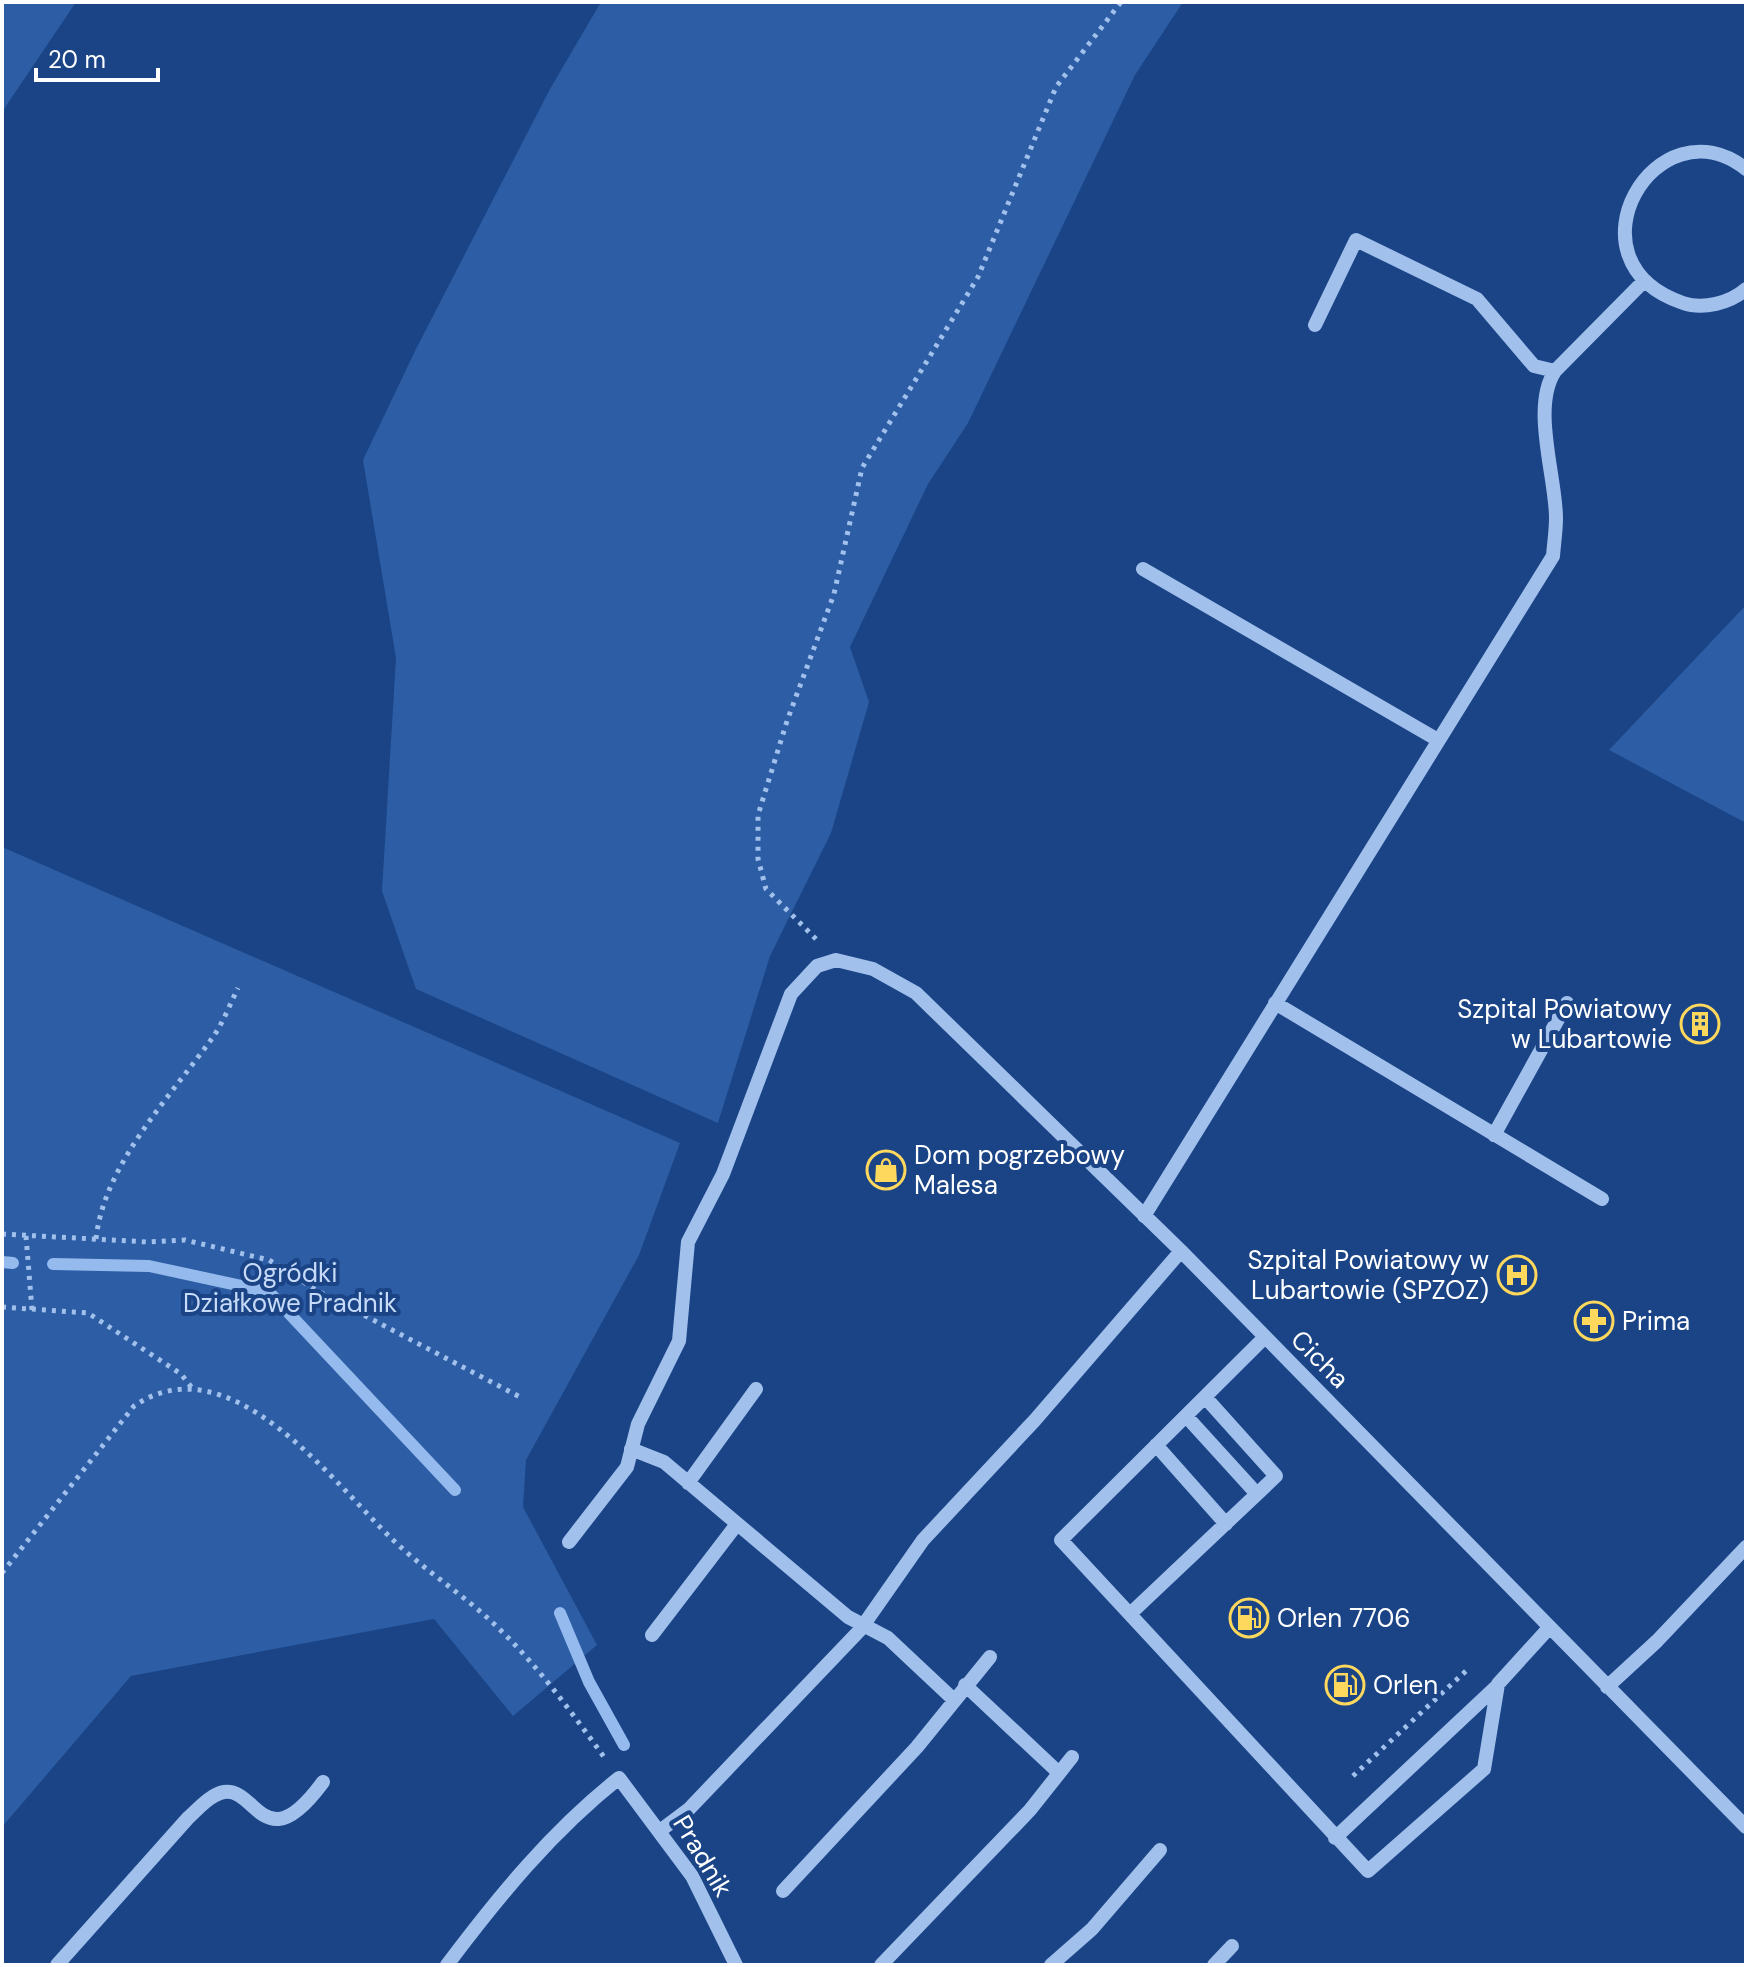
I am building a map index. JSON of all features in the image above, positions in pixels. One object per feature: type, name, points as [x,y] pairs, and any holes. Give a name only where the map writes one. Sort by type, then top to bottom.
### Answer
[{"type":"street","points":[[1746,169],[1720,156],[1696,153],[1672,158],[1651,170],[1635,189],[1626,212],[1627,249],[1644,281],[1665,297],[1689,305],[1714,304],[1746,289]]},
{"type":"street","points":[[1315,325],[1356,240],[1477,299],[1534,366],[1555,371]]},
{"type":"street","points":[[1144,1216],[1553,556],[1556,517],[1545,419],[1549,380],[1644,281]]},
{"type":"street","points":[[1143,569],[1438,740]]},
{"type":"street","name":"Cicha","points":[[836,960],[873,969],[916,993],[1181,1251],[1746,1827]]},
{"type":"street","points":[[569,1542],[627,1467],[638,1424],[679,1341],[688,1242],[723,1174],[791,994],[817,966],[836,960]]},
{"type":"street","points":[[1275,1003],[1602,1199]]},
{"type":"street","points":[[1494,1135],[1567,1003]]},
{"type":"street","points":[[661,1830],[689,1809],[862,1626],[923,1540],[1035,1420],[1181,1251]]},
{"type":"street","points":[[1264,1338],[1061,1540],[1368,1871],[1484,1769],[1498,1684]]},
{"type":"street","points":[[688,1483],[756,1389]]},
{"type":"street","points":[[1130,1614],[1276,1476],[1205,1397]]},
{"type":"street","points":[[1186,1416],[1257,1494]]},
{"type":"street","points":[[1156,1445],[1226,1524]]},
{"type":"street","points":[[631,1449],[664,1462],[862,1626],[888,1638],[953,1699]]},
{"type":"street","points":[[652,1635],[737,1524]]},
{"type":"street","points":[[1607,1687],[1657,1641],[1746,1547]]},
{"type":"street","points":[[1335,1838],[1498,1684],[1549,1628]]},
{"type":"street","points":[[783,1891],[917,1747],[990,1657]]},
{"type":"street","points":[[965,1685],[1058,1772]]},
{"type":"street","points":[[881,1965],[1030,1810],[1072,1757]]},
{"type":"street","points":[[447,1965],[499,1896],[585,1804],[619,1778]]},
{"type":"street","name":"Pradnik","points":[[619,1778],[661,1830],[692,1876],[736,1965]]},
{"type":"street","points":[[57,1965],[188,1818],[210,1800],[223,1792],[233,1793],[262,1817],[276,1819],[303,1807],[323,1782]]},
{"type":"street","points":[[1051,1965],[1092,1929],[1160,1850]]},
{"type":"street","points":[[1214,1965],[1232,1946]]},
{"type":"path","points":[[836,960],[766,889],[758,859],[758,815],[762,801],[787,721],[834,594],[862,468],[978,277],[1056,87],[1121,2]]},
{"type":"path","points":[[96,1239],[98,1219],[110,1188],[162,1101],[215,1034],[238,988]]},
{"type":"path","points":[[2,1234],[185,1240],[269,1260],[316,1290],[520,1397]]},
{"type":"path","points":[[26,1236],[32,1310]]},
{"type":"path","points":[[2,1307],[88,1313],[181,1374],[192,1388]]},
{"type":"path","points":[[2,1573],[134,1406],[164,1389],[192,1388],[232,1399],[270,1422],[320,1463],[394,1541],[484,1615],[551,1684],[619,1778]]},
{"type":"path","points":[[1353,1776],[1468,1669]]},
{"type":"green space","points":[[2,2],[76,2],[2,112]]},
{"type":"green space","points":[[601,2],[1183,2],[1135,75],[968,423],[928,484],[850,647],[869,702],[831,833],[770,956],[718,1123],[416,989],[382,891],[396,658],[363,460],[416,349],[550,89]]},
{"type":"green space","points":[[1746,605],[1746,823],[1609,750]]},
{"type":"green space","name":"Ogródki Działkowe Pradnik","points":[[2,847],[680,1143],[639,1255],[526,1460],[523,1507],[597,1645],[513,1716],[434,1619],[131,1676],[2,1827]]},
{"type":"waterway","points":[[2,1262],[13,1263]]},
{"type":"waterway","points":[[53,1264],[149,1266],[269,1292],[455,1490]]},
{"type":"waterway","points":[[560,1613],[589,1682],[624,1745]]},
{"type":"place","name":"Szpital Powiatowy w Lubartowie","points":[[1700,1024]]},
{"type":"place","name":"Dom pogrzebowy Malesa","points":[[886,1170]]},
{"type":"place","name":"Szpital Powiatowy w Lubartowie (SPZOZ)","points":[[1517,1275]]},
{"type":"place","name":"Prima","points":[[1594,1321]]},
{"type":"place","name":"Orlen 7706","points":[[1249,1618]]},
{"type":"place","name":"Orlen","points":[[1345,1685]]}]
